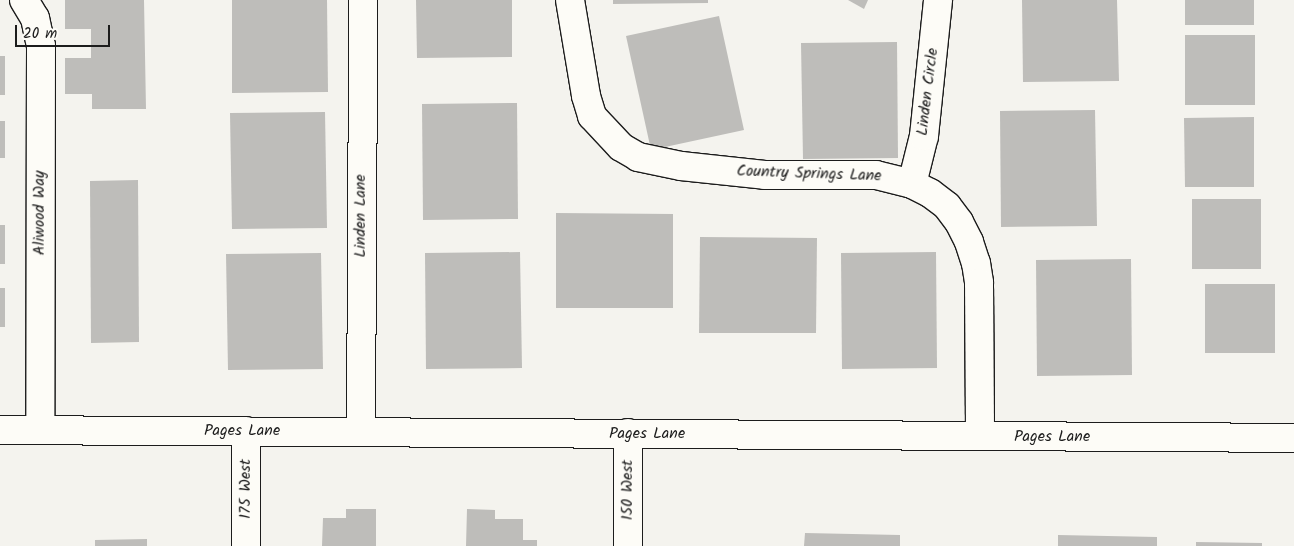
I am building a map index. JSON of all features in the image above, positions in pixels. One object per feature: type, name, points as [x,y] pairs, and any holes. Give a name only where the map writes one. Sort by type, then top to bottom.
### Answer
[{"type":"street","name":"Aliwood Way","points":[[24,0],[35,18],[41,46],[40,430]]},
{"type":"street","name":"Linden Lane","points":[[361,432],[363,0]]},
{"type":"street","name":"Country Springs Lane","points":[[570,0],[586,96],[592,116],[621,147],[638,157],[681,166],[765,175],[876,175],[912,184],[930,193],[947,206],[959,222],[969,242],[976,263],[979,283],[980,436]]},
{"type":"street","name":"Linden Circle","points":[[912,184],[924,136],[938,0]]},
{"type":"street","name":"Pages Lane","points":[[0,430],[1294,438]]},
{"type":"street","name":"175 West","points":[[246,431],[246,546]]},
{"type":"street","name":"150 West","points":[[628,434],[628,546]]},
{"type":"building","points":[[65,0],[144,0],[146,109],[92,109],[92,94],[65,94],[65,58],[91,58],[91,29],[65,29]]},
{"type":"building","points":[[232,0],[327,0],[328,92],[232,93]]},
{"type":"building","points":[[416,0],[512,0],[512,57],[417,58]]},
{"type":"building","points":[[613,0],[708,0],[708,3],[613,4]]},
{"type":"building","points":[[848,0],[868,0],[864,9]]},
{"type":"building","points":[[1022,0],[1117,0],[1119,81],[1023,82]]},
{"type":"building","points":[[1185,0],[1254,0],[1254,25],[1185,25]]},
{"type":"building","points":[[719,16],[744,130],[651,150],[626,36]]},
{"type":"building","points":[[1185,35],[1255,35],[1255,105],[1185,105]]},
{"type":"building","points":[[897,42],[898,158],[803,159],[801,43]]},
{"type":"building","points":[[0,56],[5,56],[5,95],[0,95]]},
{"type":"building","points":[[517,103],[518,219],[423,220],[422,104]]},
{"type":"building","points":[[1095,110],[1097,226],[1001,227],[1000,111]]},
{"type":"building","points":[[325,112],[327,228],[232,229],[230,113]]},
{"type":"building","points":[[1254,117],[1254,187],[1185,187],[1184,118]]},
{"type":"building","points":[[0,121],[5,121],[5,158],[0,158]]},
{"type":"building","points":[[138,180],[139,342],[91,343],[90,181]]},
{"type":"building","points":[[1192,199],[1261,199],[1261,269],[1192,269]]},
{"type":"building","points":[[556,213],[673,214],[673,308],[556,308]]},
{"type":"building","points":[[0,225],[5,225],[5,264],[0,264]]},
{"type":"building","points":[[700,237],[817,238],[816,333],[699,333]]},
{"type":"building","points":[[520,252],[522,368],[426,369],[425,253]]},
{"type":"building","points":[[936,252],[937,368],[842,369],[841,253]]},
{"type":"building","points":[[321,253],[323,369],[228,370],[226,254]]},
{"type":"building","points":[[1131,259],[1132,375],[1037,376],[1036,260]]},
{"type":"building","points":[[1205,284],[1275,284],[1275,353],[1205,353]]},
{"type":"building","points":[[0,288],[5,288],[5,327],[0,327]]},
{"type":"building","points":[[346,509],[376,509],[376,546],[322,546],[323,518],[346,518]]},
{"type":"building","points":[[467,509],[495,510],[495,519],[523,519],[523,540],[537,540],[537,546],[466,546]]},
{"type":"building","points":[[805,533],[900,535],[900,546],[804,546]]},
{"type":"building","points":[[1058,535],[1157,537],[1157,546],[1058,546]]},
{"type":"building","points":[[147,539],[147,546],[95,546],[95,540]]},
{"type":"building","points":[[1196,542],[1262,543],[1262,546],[1196,546]]}]
